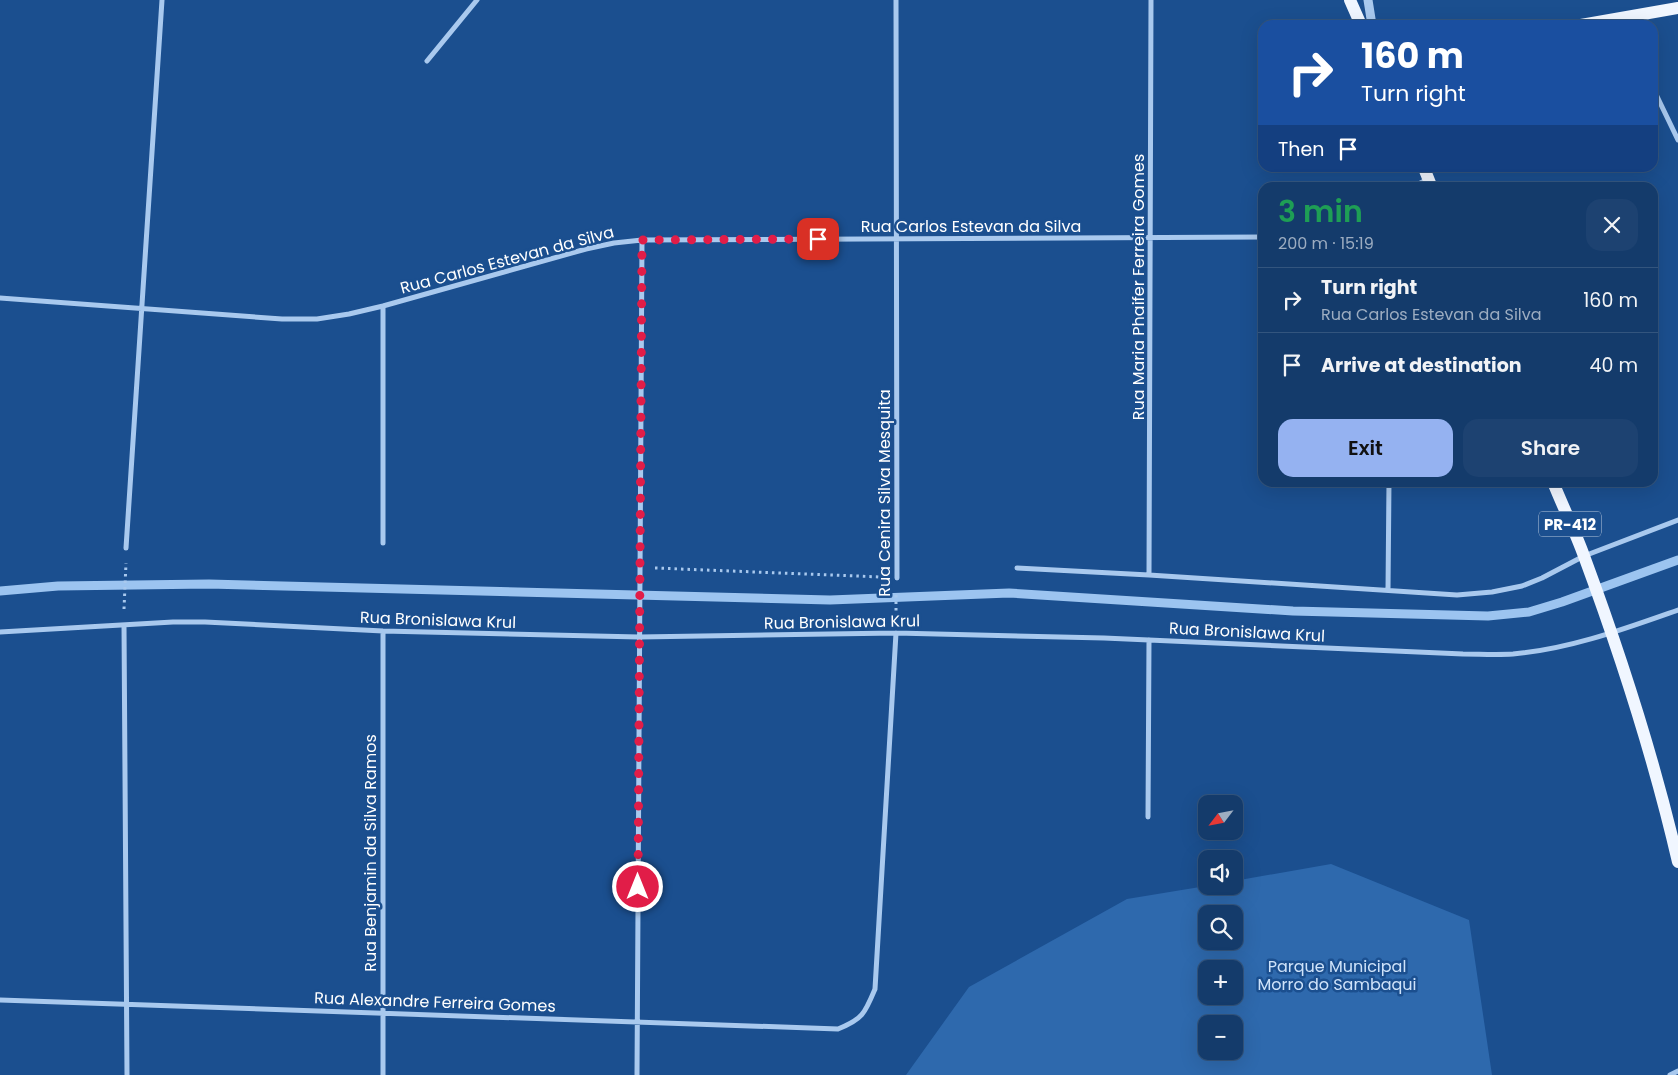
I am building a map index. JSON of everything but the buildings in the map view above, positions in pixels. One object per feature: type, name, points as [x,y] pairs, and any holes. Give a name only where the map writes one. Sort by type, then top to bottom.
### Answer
[{"type":"main road","points":[[1350,0],[1359,20]]},
{"type":"main road","points":[[1630,20],[1678,8]]},
{"type":"main road","name":"PR-412","points":[[1555,487],[1610,630],[1674,829],[1678,862]]},
{"type":"street","points":[[126,548],[162,0]]},
{"type":"street","points":[[427,61],[476,0]]},
{"type":"street","name":"Rua Cenira Silva Mesquita","points":[[896,0],[897,578]]},
{"type":"street","name":"Rua Maria Phaifer Ferreira Gomes","points":[[1149,575],[1151,0]]},
{"type":"street","points":[[1368,0],[1371,20]]},
{"type":"street","points":[[1658,98],[1678,140]]},
{"type":"street","name":"Rua Carlos Estevan da Silva","points":[[0,298],[282,319],[317,319],[383,306],[586,249],[642,240],[1258,237]]},
{"type":"street","points":[[637,1075],[642,240]]},
{"type":"street","points":[[383,306],[383,543]]},
{"type":"street","points":[[1388,590],[1389,487]]},
{"type":"street","points":[[1017,568],[1458,595],[1492,592],[1522,586],[1585,561],[1678,520]]},
{"type":"street","name":"Rua Bronislawa Krul","points":[[0,632],[173,622],[205,622],[383,631],[639,637],[896,633],[1149,640],[1454,654],[1512,654],[1561,646],[1678,610]]},
{"type":"street","points":[[124,625],[127,1075]]},
{"type":"street","name":"Rua Benjamin da Silva Ramos","points":[[383,631],[383,1075]]},
{"type":"street","name":"Rua Alexandre Ferreira Gomes","points":[[0,1000],[838,1029],[853,1023],[865,1013],[875,989],[896,633]]},
{"type":"street","points":[[1148,817],[1149,640]]},
{"type":"street","points":[[1670,1075],[1678,1071]]},
{"type":"path","points":[[124,625],[126,548]]},
{"type":"path","points":[[640,567],[897,578]]},
{"type":"path","name":"Rua Cenira Silva Mesquita","points":[[896,633],[897,578]]},
{"type":"green space","name":"Parque Municipal Morro do Sambaqui","points":[[1331,864],[1469,920],[1492,1075],[906,1075],[969,987],[1127,899],[1198,887],[1198,895],[1243,895],[1243,879]]},
{"type":"waterway","points":[[0,591],[58,586],[209,584],[830,600],[1009,593],[1293,611],[1488,616],[1529,612],[1678,560]]},
{"type":"route","points":[[638,887],[642,240],[818,239]]}]
